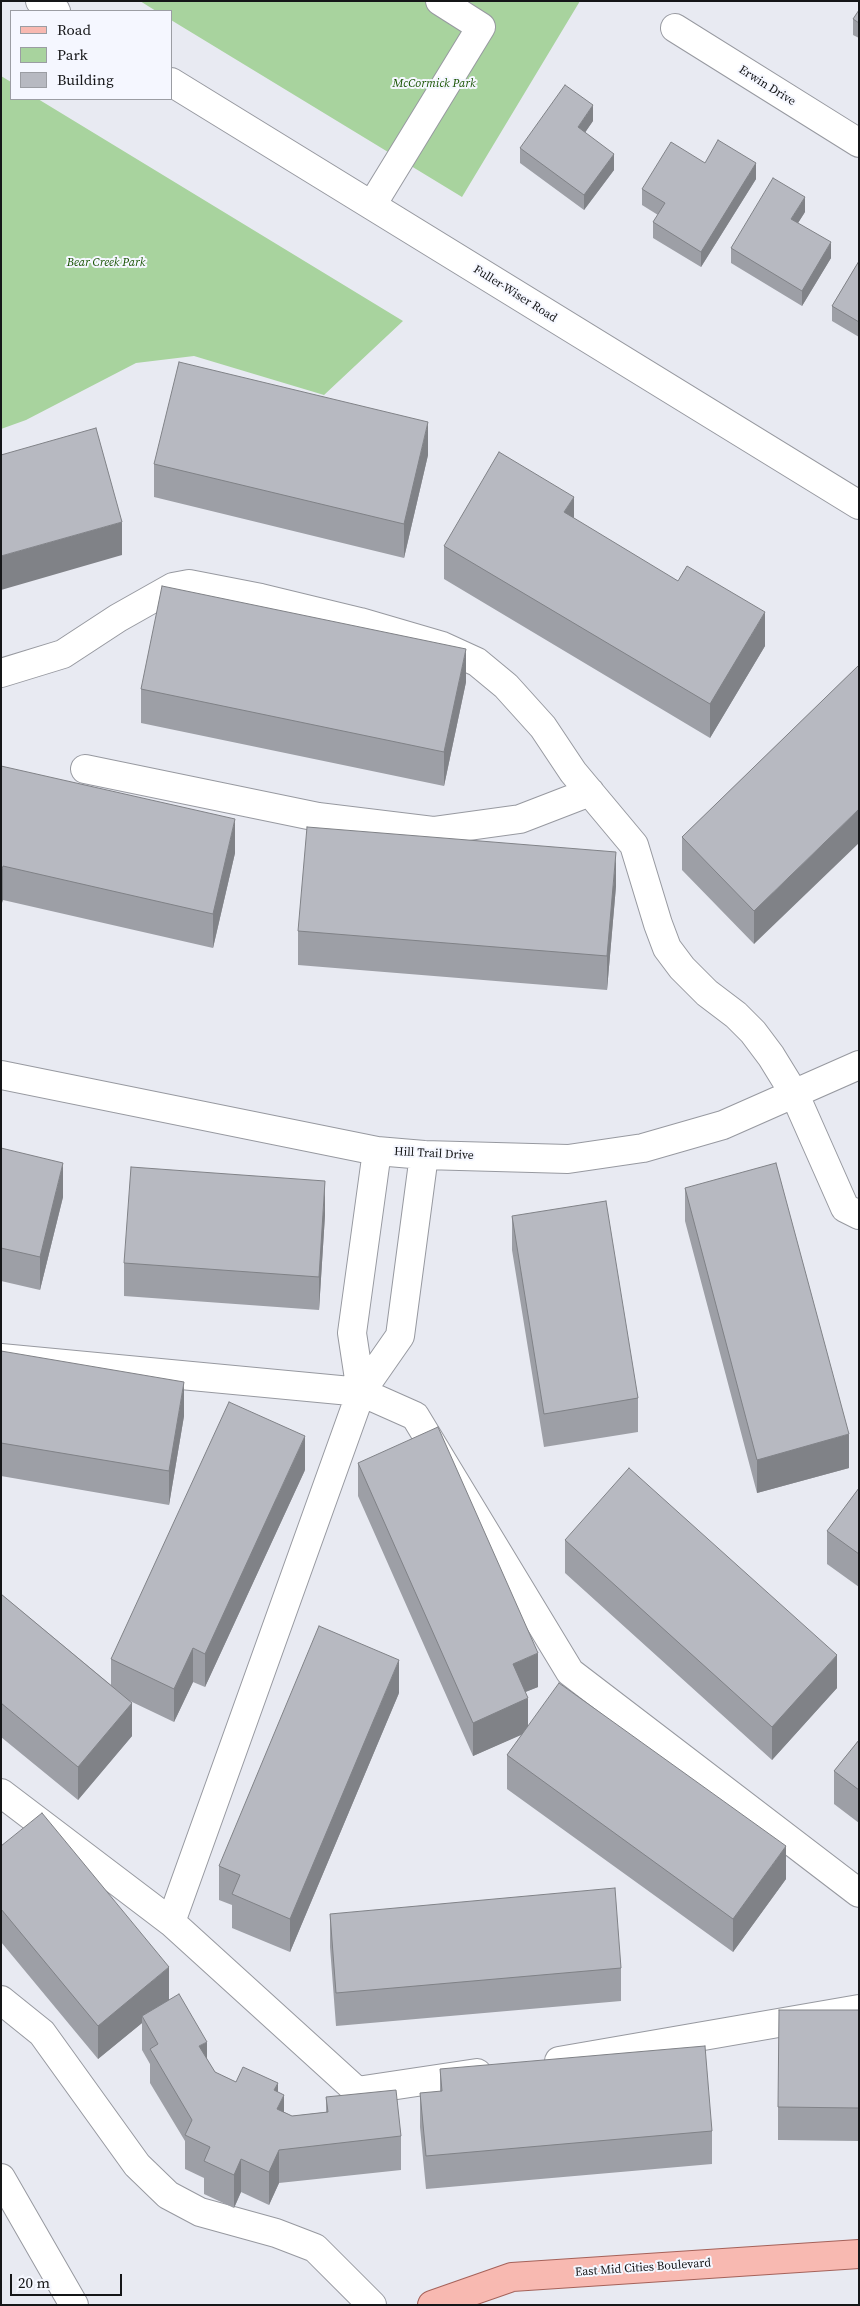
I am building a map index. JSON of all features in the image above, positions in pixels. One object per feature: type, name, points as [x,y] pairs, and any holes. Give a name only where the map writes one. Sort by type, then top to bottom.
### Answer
[{"type":"main road","name":"East Mid Cities Boulevard","points":[[432,2305],[512,2277],[859,2254]]},
{"type":"street","points":[[40,1],[54,10]]},
{"type":"street","points":[[372,206],[481,27],[440,1]]},
{"type":"street","name":"Erwin Drive","points":[[675,28],[859,144]]},
{"type":"street","name":"Fuller-Wiser Road","points":[[172,83],[859,505]]},
{"type":"street","points":[[1,672],[63,654],[118,618],[173,587],[189,584],[261,598],[369,624],[442,646],[477,662],[506,686],[543,727],[573,772],[634,845],[667,948],[682,968],[707,993],[736,1015],[753,1032],[771,1056],[795,1095],[845,1208],[859,1215]]},
{"type":"street","points":[[85,770],[318,817],[433,831],[520,819],[590,792]]},
{"type":"street","name":"Hill Trail Drive","points":[[1,1075],[377,1151],[424,1155],[568,1159],[643,1148],[723,1125],[795,1095],[859,1065]]},
{"type":"street","points":[[361,1392],[352,1334],[377,1151]]},
{"type":"street","points":[[171,1922],[361,1392],[400,1336],[424,1155]]},
{"type":"street","points":[[1,1358],[361,1392],[415,1416],[570,1672],[859,1893]]},
{"type":"street","points":[[1,1793],[171,1922],[357,2091],[501,2070]]},
{"type":"street","points":[[1,2000],[42,2033],[137,2165],[168,2195],[200,2212],[276,2233],[315,2248],[372,2305]]},
{"type":"street","points":[[530,2066],[859,2009]]},
{"type":"street","points":[[1,2178],[74,2305]]},
{"type":"green space","name":"McCormick Park","points":[[140,1],[580,1],[462,197],[172,21],[172,10],[154,10]]},
{"type":"green space","name":"Bear Creek Park","points":[[1,76],[10,81],[10,100],[40,100],[403,321],[324,395],[194,356],[136,363],[26,420],[1,429]]},
{"type":"building","points":[[859,10],[859,23],[853,19]]},
{"type":"building","points":[[565,85],[593,105],[578,127],[614,154],[584,195],[520,148]]},
{"type":"building","points":[[718,140],[756,163],[701,252],[653,222],[665,203],[642,189],[671,142],[705,163]]},
{"type":"building","points":[[773,178],[805,197],[791,219],[831,242],[802,291],[731,248]]},
{"type":"building","points":[[859,261],[859,322],[832,306]]},
{"type":"building","points":[[179,362],[428,422],[404,524],[154,464]]},
{"type":"building","points":[[96,428],[122,522],[1,556],[1,455]]},
{"type":"building","points":[[499,452],[574,497],[564,512],[678,581],[687,566],[765,612],[710,704],[444,546]]},
{"type":"building","points":[[162,586],[466,649],[444,752],[141,689]]},
{"type":"building","points":[[859,665],[859,809],[754,911],[682,837]]},
{"type":"building","points":[[1,766],[235,819],[213,914],[3,866],[1,872]]},
{"type":"building","points":[[307,827],[616,852],[607,956],[298,931]]},
{"type":"building","points":[[1,1148],[63,1163],[40,1257],[1,1248]]},
{"type":"building","points":[[776,1163],[849,1434],[757,1460],[685,1188]]},
{"type":"building","points":[[131,1167],[325,1181],[319,1277],[124,1263]]},
{"type":"building","points":[[606,1201],[638,1398],[544,1414],[512,1216]]},
{"type":"building","points":[[1,1351],[184,1382],[169,1471],[1,1443]]},
{"type":"building","points":[[229,1402],[305,1436],[205,1654],[193,1648],[174,1689],[111,1659]]},
{"type":"building","points":[[438,1427],[538,1653],[513,1664],[528,1698],[473,1723],[358,1463]]},
{"type":"building","points":[[629,1468],[837,1655],[772,1727],[565,1540]]},
{"type":"building","points":[[859,1488],[859,1554],[827,1531]]},
{"type":"building","points":[[1,1594],[132,1703],[78,1767],[1,1703]]},
{"type":"building","points":[[319,1626],[399,1660],[290,1919],[232,1894],[240,1875],[219,1866]]},
{"type":"building","points":[[559,1683],[786,1846],[733,1919],[507,1755]]},
{"type":"building","points":[[859,1740],[859,1790],[834,1771]]},
{"type":"building","points":[[42,1813],[169,1967],[98,2026],[1,1909],[1,1846]]},
{"type":"building","points":[[615,1888],[621,1968],[336,1993],[330,1914]]},
{"type":"building","points":[[179,1994],[207,2042],[199,2046],[215,2072],[236,2082],[243,2067],[278,2083],[274,2090],[284,2095],[277,2109],[292,2116],[328,2112],[326,2097],[396,2090],[401,2136],[279,2150],[269,2172],[241,2159],[234,2175],[204,2161],[210,2147],[185,2135],[192,2120],[150,2049],[158,2044],[142,2016]]},
{"type":"building","points":[[779,2010],[859,2010],[859,2108],[778,2107]]},
{"type":"building","points":[[705,2046],[712,2131],[426,2156],[420,2093],[442,2091],[440,2069]]}]
